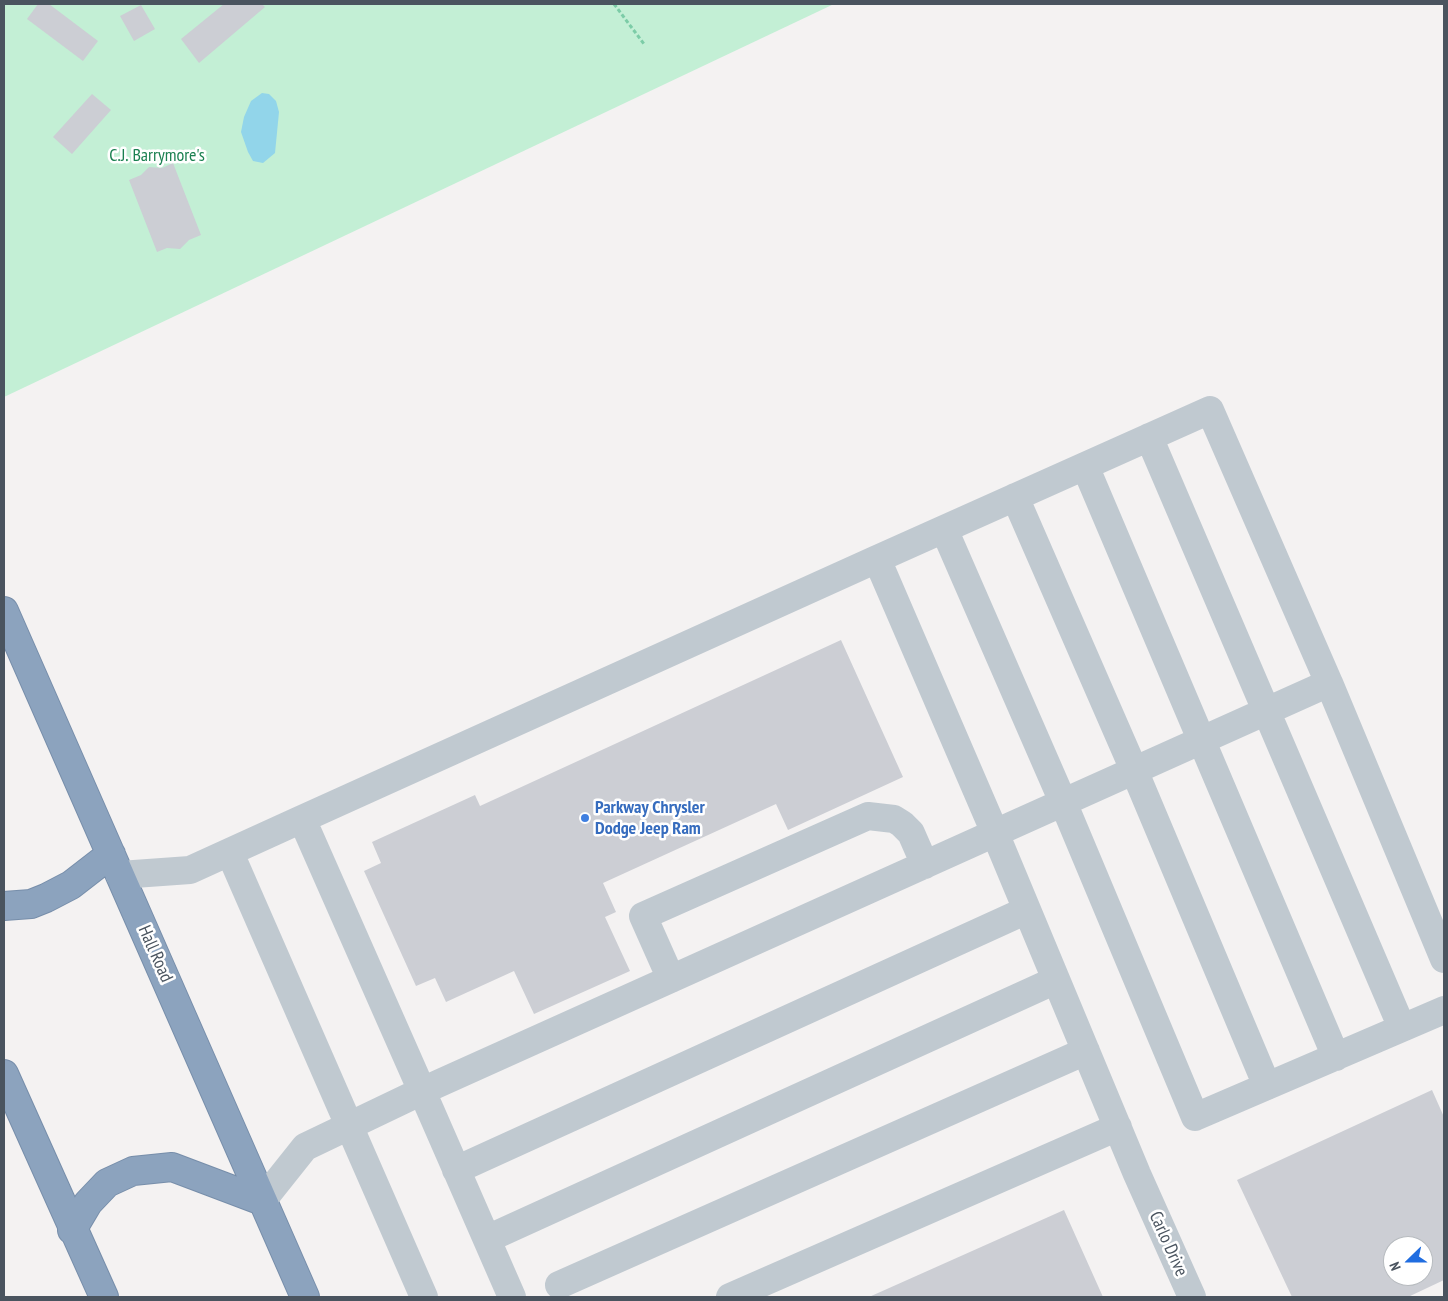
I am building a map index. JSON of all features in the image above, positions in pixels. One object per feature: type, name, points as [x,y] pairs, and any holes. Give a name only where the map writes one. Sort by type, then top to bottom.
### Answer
[{"type":"highway","name":"Hall Road","points":[[4,611],[305,1297]]},
{"type":"highway","points":[[4,906],[30,904],[116,865]]},
{"type":"highway","points":[[4,1074],[72,1230],[104,1297]]},
{"type":"highway","points":[[72,1230],[88,1203],[107,1183],[133,1171],[172,1167],[262,1202]]},
{"type":"street","points":[[116,865],[190,870],[1210,410],[1329,683],[1444,959]]},
{"type":"street","points":[[1150,437],[1402,1028]]},
{"type":"street","points":[[1085,466],[1336,1057]]},
{"type":"street","points":[[1015,497],[1134,770],[1267,1086]]},
{"type":"street","points":[[944,529],[1063,802],[1195,1117],[1444,1010]]},
{"type":"street","name":"Carlo Drive","points":[[877,559],[995,833],[1145,1191],[1192,1297]]},
{"type":"street","points":[[262,1202],[305,1147],[349,1125],[1329,683]]},
{"type":"street","points":[[671,979],[643,916],[868,816],[894,820],[902,824],[911,834],[925,865]]},
{"type":"street","points":[[302,819],[512,1297]]},
{"type":"street","points":[[230,852],[424,1297]]},
{"type":"street","points":[[456,1170],[1027,910]]},
{"type":"street","points":[[487,1240],[1056,980]]},
{"type":"street","points":[[559,1285],[1086,1051]]},
{"type":"street","points":[[730,1297],[1118,1127]]},
{"type":"path","points":[[614,4],[644,44]]},
{"type":"green space","name":"C.J. Barrymore's","points":[[4,4],[834,4],[4,397]]},
{"type":"water","points":[[262,93],[269,94],[276,101],[279,112],[275,153],[263,163],[253,161],[241,132],[244,117],[251,101]]},
{"type":"building","points":[[38,4],[49,4],[98,41],[83,61],[27,19]]},
{"type":"building","points":[[224,4],[262,4],[265,7],[199,63],[181,39]]},
{"type":"building","points":[[141,5],[155,29],[134,41],[120,16]]},
{"type":"building","points":[[92,94],[111,110],[72,154],[53,137]]},
{"type":"building","points":[[173,163],[201,235],[189,240],[180,249],[167,248],[157,252],[129,180],[141,175],[149,167],[162,168]]},
{"type":"building","name":"Parkway Chrysler Dodge Jeep Ram","points":[[841,640],[903,777],[788,830],[776,804],[603,883],[616,912],[605,917],[630,971],[534,1014],[514,971],[446,1002],[435,978],[416,986],[364,871],[381,863],[372,842],[475,795],[480,806]]},
{"type":"building","points":[[1432,1090],[1444,1117],[1444,1280],[1433,1285],[1433,1236],[1383,1236],[1383,1286],[1431,1286],[1408,1297],[1292,1297],[1237,1180]]},
{"type":"building","points":[[1064,1210],[1103,1297],[869,1297]]},
{"type":"place","name":"Parkway Chrysler Dodge Jeep Ram","points":[[585,818]]}]
